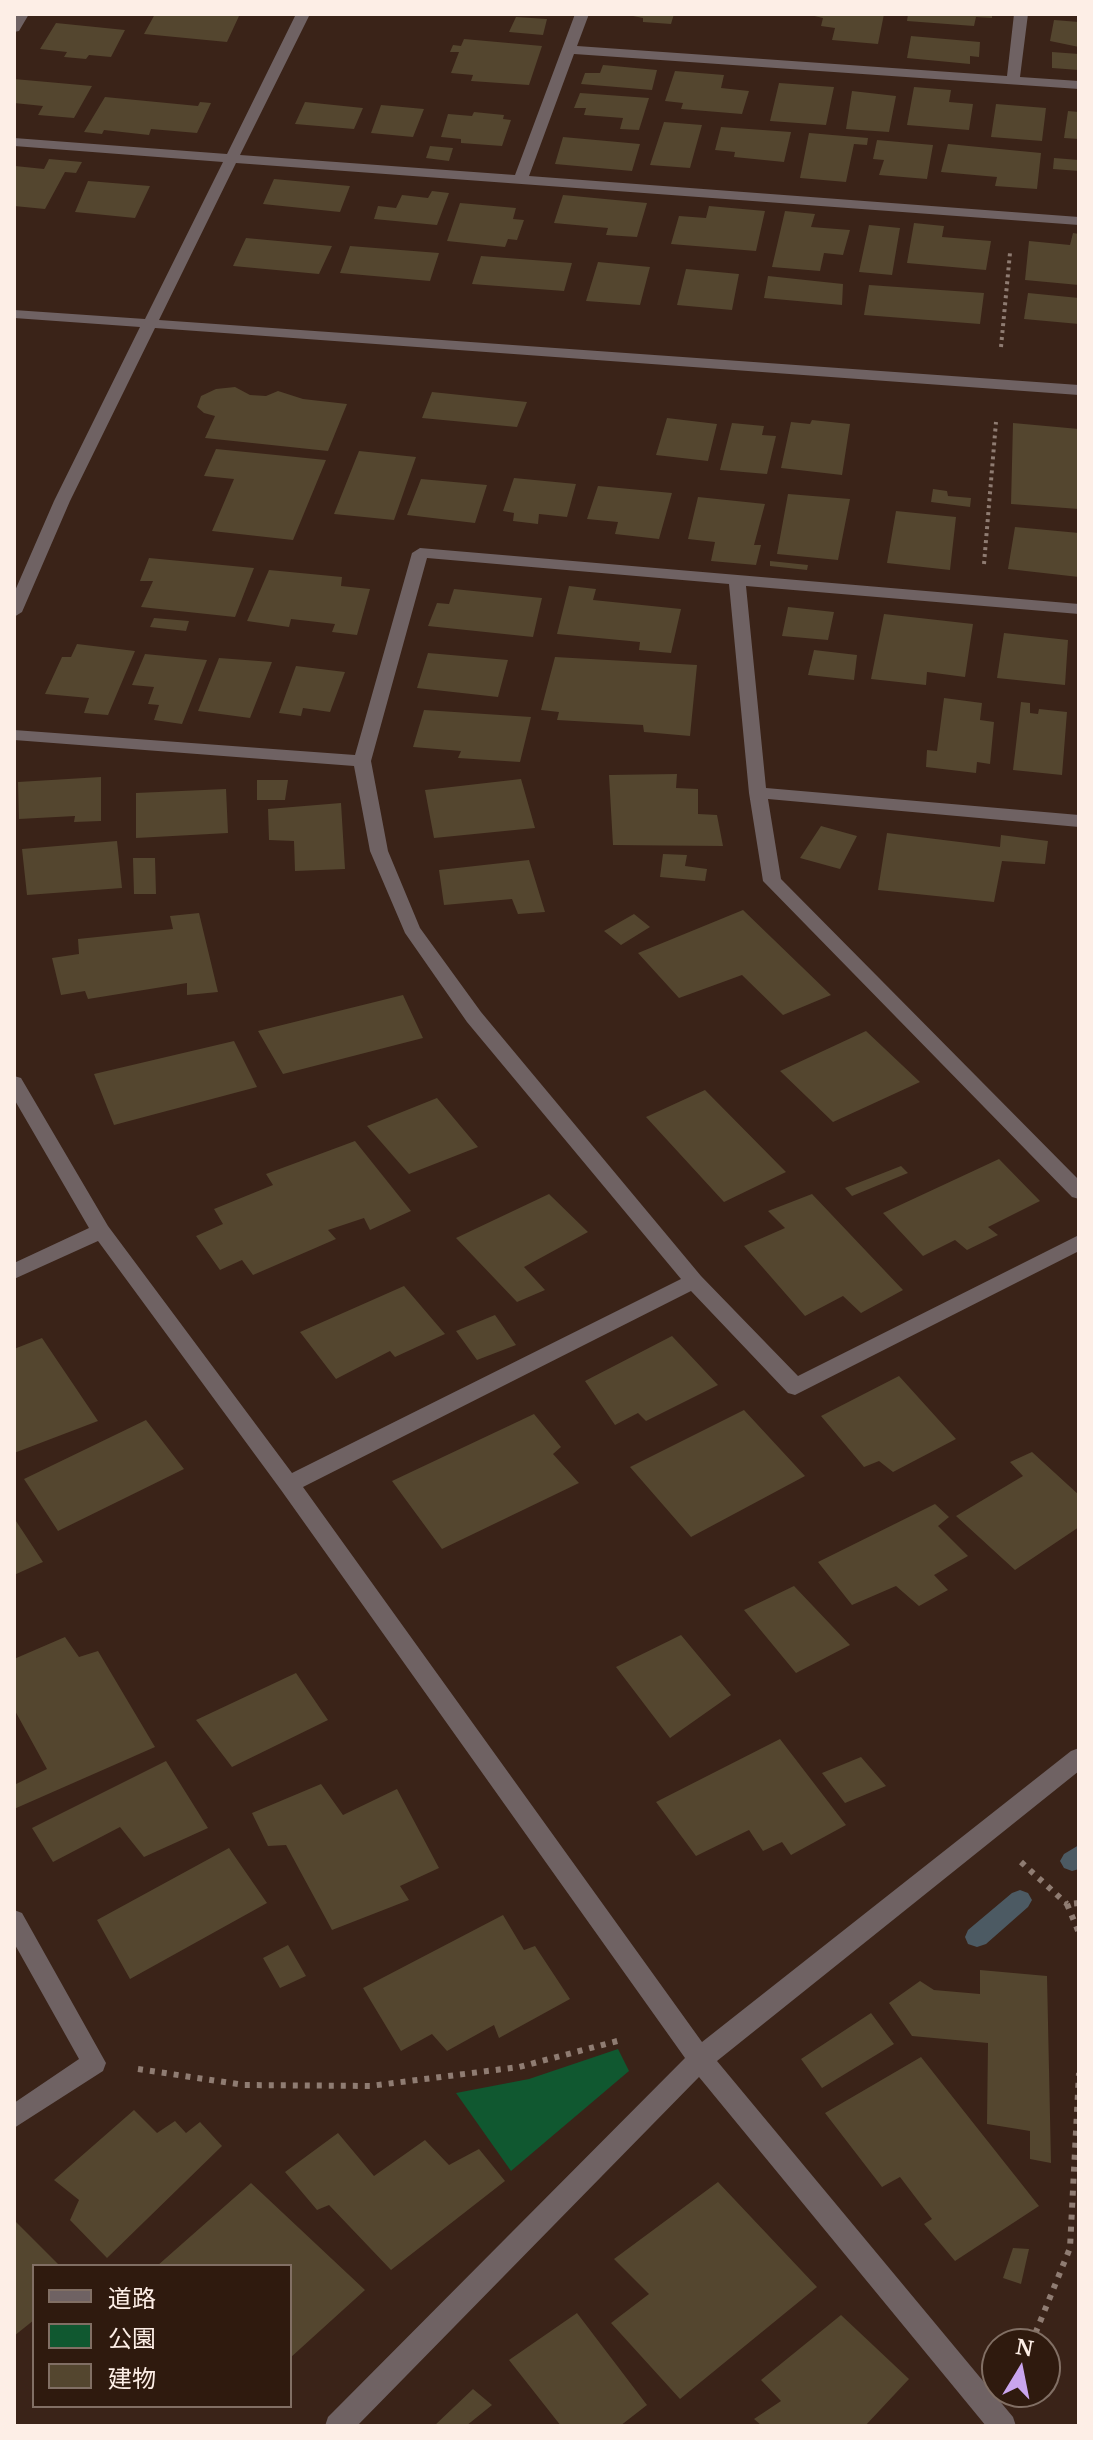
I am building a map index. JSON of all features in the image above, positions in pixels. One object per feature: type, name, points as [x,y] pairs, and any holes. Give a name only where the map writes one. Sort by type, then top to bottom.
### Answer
[{"type":"street","points":[[14,28],[22,14]]},
{"type":"street","points":[[14,612],[62,501],[303,14]]},
{"type":"street","points":[[521,179],[582,14]]},
{"type":"street","points":[[1013,81],[1021,14]]},
{"type":"street","points":[[570,50],[1079,85]]},
{"type":"street","points":[[14,142],[1079,221]]},
{"type":"street","points":[[14,314],[1079,390]]},
{"type":"street","points":[[1079,609],[420,553],[362,761],[379,851],[411,929],[474,1017],[694,1281],[795,1387],[1079,1242]]},
{"type":"street","points":[[737,581],[758,793],[772,881],[1079,1192]]},
{"type":"street","points":[[14,735],[362,761]]},
{"type":"street","points":[[758,793],[1079,821]]},
{"type":"street","points":[[14,1083],[101,1231],[289,1484],[700,2059],[1003,2426]]},
{"type":"street","points":[[14,1272],[101,1231]]},
{"type":"street","points":[[289,1484],[694,1281]]},
{"type":"street","points":[[338,2426],[700,2059],[1079,1758]]},
{"type":"street","points":[[14,1920],[94,2063],[14,2117]]},
{"type":"path","points":[[999,359],[1013,216]]},
{"type":"path","points":[[981,600],[997,410]]},
{"type":"path","points":[[1017,1858],[1067,1904],[1079,1933]]},
{"type":"path","points":[[1067,1904],[1079,1903]]},
{"type":"path","points":[[94,2063],[244,2085],[370,2086],[519,2067],[621,2040]]},
{"type":"path","points":[[1038,2328],[1070,2248],[1079,2073]]},
{"type":"green space","points":[[618,2049],[629,2071],[511,2171],[456,2093],[529,2079]]},
{"type":"building","points":[[155,14],[239,16],[227,42],[144,34]]},
{"type":"building","points":[[623,14],[674,14],[671,24],[643,22],[643,18]]},
{"type":"building","points":[[806,14],[884,14],[878,44],[832,40],[835,28],[821,26],[823,18]]},
{"type":"building","points":[[908,14],[992,14],[992,18],[976,17],[974,26],[907,21]]},
{"type":"building","points":[[516,17],[547,19],[543,35],[509,32]]},
{"type":"building","points":[[1054,20],[1079,22],[1079,47],[1050,41]]},
{"type":"building","points":[[56,23],[125,30],[111,57],[64,57],[67,52],[40,49]]},
{"type":"building","points":[[911,36],[980,42],[979,57],[970,56],[970,64],[907,58]]},
{"type":"building","points":[[464,39],[542,46],[529,85],[471,81],[473,75],[451,73],[459,52],[450,52],[453,45],[461,46]]},
{"type":"building","points":[[1052,52],[1079,54],[1079,70],[1052,68]]},
{"type":"building","points":[[603,65],[657,70],[652,90],[581,84],[585,73],[600,73]]},
{"type":"building","points":[[675,71],[724,75],[721,88],[749,91],[742,114],[681,109],[683,103],[665,101]]},
{"type":"building","points":[[14,79],[92,86],[74,118],[38,115],[43,106],[14,103]]},
{"type":"building","points":[[779,83],[834,87],[826,125],[770,121]]},
{"type":"building","points":[[914,87],[951,90],[949,102],[973,104],[969,130],[907,125]]},
{"type":"building","points":[[852,91],[896,96],[889,132],[846,129]]},
{"type":"building","points":[[580,93],[649,98],[639,130],[620,129],[623,118],[584,115],[586,108],[574,108]]},
{"type":"building","points":[[105,97],[198,106],[200,102],[211,103],[197,133],[151,129],[149,135],[104,130],[102,134],[84,132]]},
{"type":"building","points":[[305,102],[363,108],[354,129],[295,124]]},
{"type":"building","points":[[996,104],[1046,108],[1042,141],[991,137]]},
{"type":"building","points":[[381,105],[424,109],[413,137],[371,133]]},
{"type":"building","points":[[1068,111],[1079,112],[1079,139],[1064,138]]},
{"type":"building","points":[[474,112],[504,115],[503,119],[511,120],[502,146],[461,143],[461,139],[441,137],[448,114],[472,116]]},
{"type":"building","points":[[664,122],[702,125],[690,168],[650,165]]},
{"type":"building","points":[[721,127],[791,132],[784,162],[734,157],[735,152],[715,150]]},
{"type":"building","points":[[809,133],[868,138],[867,145],[854,144],[846,182],[800,178]]},
{"type":"building","points":[[563,137],[640,144],[632,171],[555,164]]},
{"type":"building","points":[[877,140],[933,145],[927,179],[879,175],[884,160],[873,159]]},
{"type":"building","points":[[948,144],[1041,153],[1037,189],[995,186],[997,177],[941,172]]},
{"type":"building","points":[[430,146],[453,148],[449,161],[426,158]]},
{"type":"building","points":[[1054,158],[1079,160],[1079,171],[1053,169]]},
{"type":"building","points":[[49,159],[82,162],[76,173],[65,172],[45,209],[14,206],[15,166],[44,169]]},
{"type":"building","points":[[274,179],[350,186],[340,212],[263,204]]},
{"type":"building","points":[[88,181],[150,186],[135,218],[75,212]]},
{"type":"building","points":[[432,191],[449,193],[437,225],[374,219],[378,206],[396,208],[402,195],[428,198]]},
{"type":"building","points":[[563,195],[647,203],[637,237],[606,235],[608,228],[554,223]]},
{"type":"building","points":[[460,203],[516,208],[513,219],[524,220],[517,240],[508,239],[505,247],[447,241]]},
{"type":"building","points":[[709,206],[765,211],[756,251],[671,244],[679,216],[706,218]]},
{"type":"building","points":[[785,211],[815,214],[811,227],[850,230],[843,255],[824,253],[820,271],[772,267]]},
{"type":"building","points":[[914,223],[944,226],[942,237],[991,241],[986,270],[907,263]]},
{"type":"building","points":[[869,225],[900,228],[892,275],[859,272]]},
{"type":"building","points":[[1073,233],[1079,234],[1079,285],[1025,280],[1029,241],[1070,245]]},
{"type":"building","points":[[246,238],[332,246],[319,274],[233,266]]},
{"type":"building","points":[[350,246],[439,253],[430,281],[340,273]]},
{"type":"building","points":[[481,256],[572,263],[564,291],[472,284]]},
{"type":"building","points":[[598,262],[650,267],[640,305],[586,301]]},
{"type":"building","points":[[686,269],[739,274],[732,310],[677,305]]},
{"type":"building","points":[[768,276],[843,284],[842,305],[764,298]]},
{"type":"building","points":[[869,285],[984,293],[980,324],[864,315]]},
{"type":"building","points":[[1028,293],[1079,298],[1079,324],[1024,319]]},
{"type":"building","points":[[235,387],[250,395],[266,396],[278,391],[303,399],[347,404],[328,451],[205,438],[215,416],[197,407],[201,396],[216,389]]},
{"type":"building","points":[[432,392],[527,402],[517,427],[422,418]]},
{"type":"building","points":[[667,418],[717,424],[708,461],[656,455]]},
{"type":"building","points":[[812,420],[850,424],[842,475],[781,468],[791,422],[810,424]]},
{"type":"building","points":[[732,423],[764,426],[762,435],[776,436],[767,474],[720,470]]},
{"type":"building","points":[[1013,423],[1079,429],[1079,509],[1011,504]]},
{"type":"building","points":[[216,449],[326,460],[293,540],[212,531],[234,479],[204,476]]},
{"type":"building","points":[[359,451],[416,457],[394,520],[334,514]]},
{"type":"building","points":[[514,478],[576,484],[567,517],[539,514],[538,524],[513,521],[514,513],[503,511]]},
{"type":"building","points":[[421,479],[487,485],[475,523],[407,515]]},
{"type":"building","points":[[598,486],[672,493],[659,539],[615,534],[618,522],[587,519]]},
{"type":"building","points":[[933,489],[947,491],[948,496],[971,498],[970,507],[931,502]]},
{"type":"building","points":[[788,494],[850,499],[838,560],[777,554]]},
{"type":"building","points":[[698,497],[765,504],[754,545],[761,545],[756,565],[711,561],[715,542],[688,539]]},
{"type":"building","points":[[896,511],[956,517],[950,570],[887,563]]},
{"type":"building","points":[[1015,527],[1079,533],[1079,577],[1008,569]]},
{"type":"building","points":[[149,558],[254,568],[235,617],[141,607],[153,581],[140,581]]},
{"type":"building","points":[[770,561],[808,565],[807,570],[770,566]]},
{"type":"building","points":[[269,570],[342,577],[341,586],[370,589],[357,635],[332,632],[335,624],[291,619],[289,627],[247,621]]},
{"type":"building","points":[[569,586],[596,589],[593,600],[681,609],[671,653],[639,650],[640,642],[557,634]]},
{"type":"building","points":[[454,589],[542,598],[533,637],[428,626],[437,603],[449,604]]},
{"type":"building","points":[[788,607],[834,612],[828,640],[782,636]]},
{"type":"building","points":[[884,614],[973,624],[965,677],[927,672],[926,685],[871,679]]},
{"type":"building","points":[[154,618],[189,621],[186,631],[150,627]]},
{"type":"building","points":[[1004,633],[1068,640],[1065,685],[997,678]]},
{"type":"building","points":[[77,644],[135,651],[108,715],[84,713],[89,698],[45,694],[62,657],[71,657]]},
{"type":"building","points":[[814,650],[857,655],[854,680],[808,675]]},
{"type":"building","points":[[428,653],[508,660],[498,697],[417,688]]},
{"type":"building","points":[[145,654],[207,660],[182,724],[154,720],[159,705],[148,704],[154,687],[132,685]]},
{"type":"building","points":[[555,657],[697,665],[690,736],[644,732],[643,725],[557,720],[559,712],[541,710]]},
{"type":"building","points":[[219,658],[272,662],[250,718],[198,711]]},
{"type":"building","points":[[296,666],[345,672],[330,712],[303,708],[301,716],[279,713]]},
{"type":"building","points":[[944,698],[982,703],[980,720],[994,722],[990,764],[977,762],[976,773],[926,767],[927,750],[937,751]]},
{"type":"building","points":[[1021,702],[1030,703],[1030,713],[1038,714],[1039,709],[1067,712],[1062,775],[1013,770]]},
{"type":"building","points":[[424,710],[531,717],[520,762],[458,758],[461,751],[413,747]]},
{"type":"building","points":[[677,774],[676,788],[698,789],[698,814],[717,815],[723,846],[613,845],[609,775]]},
{"type":"building","points":[[101,777],[101,821],[74,822],[75,816],[19,819],[18,782]]},
{"type":"building","points":[[521,779],[535,828],[434,838],[425,790]]},
{"type":"building","points":[[257,780],[288,780],[285,800],[257,800]]},
{"type":"building","points":[[226,789],[228,833],[136,838],[136,793]]},
{"type":"building","points":[[341,803],[345,869],[295,871],[294,841],[269,840],[268,809]]},
{"type":"building","points":[[821,826],[857,836],[840,869],[800,858]]},
{"type":"building","points":[[887,833],[1000,847],[1001,835],[1048,841],[1045,864],[1002,861],[994,902],[878,890]]},
{"type":"building","points":[[117,841],[122,888],[27,895],[22,849]]},
{"type":"building","points":[[663,854],[687,855],[685,866],[707,869],[705,881],[660,877]]},
{"type":"building","points":[[133,858],[155,858],[156,894],[134,894]]},
{"type":"building","points":[[529,860],[545,912],[518,914],[512,899],[444,905],[439,870]]},
{"type":"building","points":[[743,910],[831,995],[783,1015],[742,975],[679,998],[638,953]]},
{"type":"building","points":[[199,913],[218,992],[187,995],[187,983],[88,999],[85,991],[61,995],[52,958],[79,954],[78,939],[173,929],[170,916]]},
{"type":"building","points":[[634,914],[650,927],[621,945],[604,931]]},
{"type":"building","points":[[403,995],[423,1038],[283,1074],[258,1031]]},
{"type":"building","points":[[866,1031],[920,1082],[833,1122],[780,1071]]},
{"type":"building","points":[[234,1041],[257,1087],[114,1125],[94,1074]]},
{"type":"building","points":[[705,1090],[786,1172],[724,1202],[646,1117]]},
{"type":"building","points":[[437,1098],[478,1147],[409,1174],[367,1126]]},
{"type":"building","points":[[355,1141],[411,1211],[370,1230],[364,1218],[328,1230],[336,1239],[253,1275],[242,1260],[220,1270],[196,1236],[223,1224],[214,1209],[273,1185],[266,1174]]},
{"type":"building","points":[[999,1159],[1040,1201],[988,1227],[998,1235],[967,1250],[955,1240],[923,1256],[883,1213]]},
{"type":"building","points":[[901,1166],[908,1173],[852,1196],[845,1188]]},
{"type":"building","points":[[549,1194],[588,1232],[524,1267],[545,1290],[517,1302],[456,1238]]},
{"type":"building","points":[[812,1194],[903,1290],[861,1313],[843,1296],[805,1316],[744,1246],[785,1228],[768,1211]]},
{"type":"building","points":[[404,1286],[445,1334],[395,1357],[390,1351],[336,1379],[300,1332]]},
{"type":"building","points":[[495,1315],[516,1345],[477,1360],[456,1331]]},
{"type":"building","points":[[672,1336],[718,1385],[646,1421],[638,1413],[615,1425],[585,1381]]},
{"type":"building","points":[[42,1338],[98,1421],[14,1453],[14,1349]]},
{"type":"building","points":[[899,1376],[956,1439],[893,1472],[879,1461],[864,1467],[821,1416]]},
{"type":"building","points":[[744,1410],[805,1476],[691,1537],[630,1467]]},
{"type":"building","points":[[534,1414],[561,1447],[553,1454],[579,1483],[442,1549],[392,1481]]},
{"type":"building","points":[[146,1420],[184,1469],[58,1531],[24,1479]]},
{"type":"building","points":[[1032,1452],[1079,1495],[1079,1527],[1015,1570],[956,1516],[1023,1476],[1010,1462]]},
{"type":"building","points":[[935,1504],[949,1517],[938,1526],[968,1556],[934,1575],[948,1590],[919,1606],[896,1586],[852,1605],[818,1562]]},
{"type":"building","points":[[14,1518],[43,1562],[14,1575]]},
{"type":"building","points":[[794,1586],[850,1645],[796,1673],[744,1610]]},
{"type":"building","points":[[681,1635],[731,1695],[670,1738],[616,1667]]},
{"type":"building","points":[[65,1637],[79,1657],[98,1651],[155,1747],[14,1809],[14,1785],[47,1769],[14,1709],[14,1659]]},
{"type":"building","points":[[296,1673],[328,1720],[232,1767],[196,1720]]},
{"type":"building","points":[[780,1739],[846,1825],[791,1855],[782,1842],[763,1851],[749,1830],[696,1856],[656,1802]]},
{"type":"building","points":[[861,1757],[886,1786],[845,1803],[822,1773]]},
{"type":"building","points":[[166,1761],[208,1828],[144,1857],[120,1827],[53,1862],[32,1828]]},
{"type":"building","points":[[321,1784],[343,1815],[397,1789],[439,1868],[400,1886],[409,1900],[332,1930],[286,1845],[268,1846],[252,1813]]},
{"type":"building","points":[[229,1848],[267,1903],[130,1979],[97,1920]]},
{"type":"building","points":[[503,1915],[524,1950],[535,1946],[570,1999],[499,2038],[494,2025],[447,2051],[432,2034],[401,2051],[363,1988]]},
{"type":"building","points":[[288,1945],[306,1976],[280,1988],[263,1958]]},
{"type":"building","points":[[980,1970],[1047,1976],[1051,2163],[1030,2159],[1030,2131],[987,2124],[988,2043],[912,2036],[889,2003],[920,1981],[934,1990],[980,1994]]},
{"type":"building","points":[[871,2013],[894,2044],[822,2088],[801,2059]]},
{"type":"building","points":[[921,2057],[1039,2206],[955,2261],[924,2224],[932,2219],[900,2177],[882,2187],[825,2113]]},
{"type":"building","points":[[134,2110],[157,2133],[175,2121],[186,2133],[200,2122],[222,2146],[107,2258],[70,2220],[79,2200],[54,2180]]},
{"type":"building","points":[[338,2133],[374,2176],[425,2140],[449,2165],[479,2149],[505,2181],[391,2270],[329,2205],[317,2210],[285,2172]]},
{"type":"building","points":[[718,2182],[817,2287],[680,2399],[611,2323],[649,2294],[614,2259]]},
{"type":"building","points":[[251,2183],[365,2290],[292,2356],[292,2264],[159,2264]]},
{"type":"building","points":[[14,2220],[58,2264],[32,2264],[32,2322],[14,2336]]},
{"type":"building","points":[[1013,2248],[1029,2249],[1021,2284],[1003,2278]]},
{"type":"building","points":[[577,2313],[647,2405],[620,2426],[561,2426],[509,2360]]},
{"type":"building","points":[[841,2315],[909,2379],[865,2426],[762,2426],[754,2419],[781,2401],[761,2380]]},
{"type":"building","points":[[473,2389],[492,2405],[466,2426],[434,2426]]},
{"type":"waterway","points":[[1072,1861],[1079,1855]]},
{"type":"waterway","points":[[977,1937],[1020,1900]]}]
